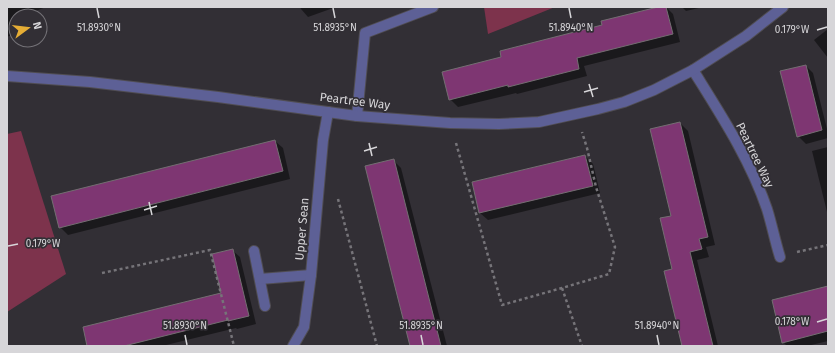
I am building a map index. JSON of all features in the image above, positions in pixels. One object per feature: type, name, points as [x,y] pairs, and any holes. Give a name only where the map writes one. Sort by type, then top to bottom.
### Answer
[{"type":"street","points":[[357,116],[365,33],[434,7]]},
{"type":"street","name":"Peartree Way","points":[[7,76],[90,82],[357,116],[450,123],[498,124],[540,122],[624,102],[654,90],[693,70],[746,36],[783,7]]},
{"type":"street","name":"Peartree Way","points":[[693,70],[736,141],[752,173],[767,209],[780,257]]},
{"type":"street","name":"Upper Sean","points":[[293,346],[304,327],[311,275],[323,140],[328,112]]},
{"type":"street","points":[[254,252],[266,306]]},
{"type":"street","points":[[260,279],[311,275]]},
{"type":"path","points":[[450,123],[502,305],[609,274],[615,247],[596,187],[587,148],[576,114]]},
{"type":"path","points":[[337,194],[377,346]]},
{"type":"path","points":[[780,257],[828,245]]},
{"type":"path","points":[[102,273],[210,250],[234,346]]},
{"type":"path","points":[[562,288],[582,346]]},
{"type":"shaded area","points":[[484,7],[555,7],[488,34]]},
{"type":"shaded area","points":[[21,131],[66,274],[7,312],[7,134]]},
{"type":"building","points":[[658,7],[666,7],[673,34],[577,58],[579,69],[449,100],[442,72],[501,57],[500,51],[602,25],[601,21]]},
{"type":"building","points":[[806,65],[822,130],[797,137],[780,71]]},
{"type":"building","points":[[680,122],[708,237],[699,239],[702,249],[690,252],[713,346],[682,346],[664,271],[672,269],[660,218],[671,216],[650,129]]},
{"type":"building","points":[[275,140],[283,171],[59,228],[51,196]]},
{"type":"building","points":[[585,155],[593,186],[479,213],[472,182]]},
{"type":"building","points":[[394,159],[441,346],[410,346],[393,279],[365,166]]},
{"type":"building","points":[[233,249],[249,316],[124,346],[87,346],[83,327],[221,293],[212,254]]},
{"type":"building","points":[[828,286],[828,331],[782,343],[772,300]]}]
